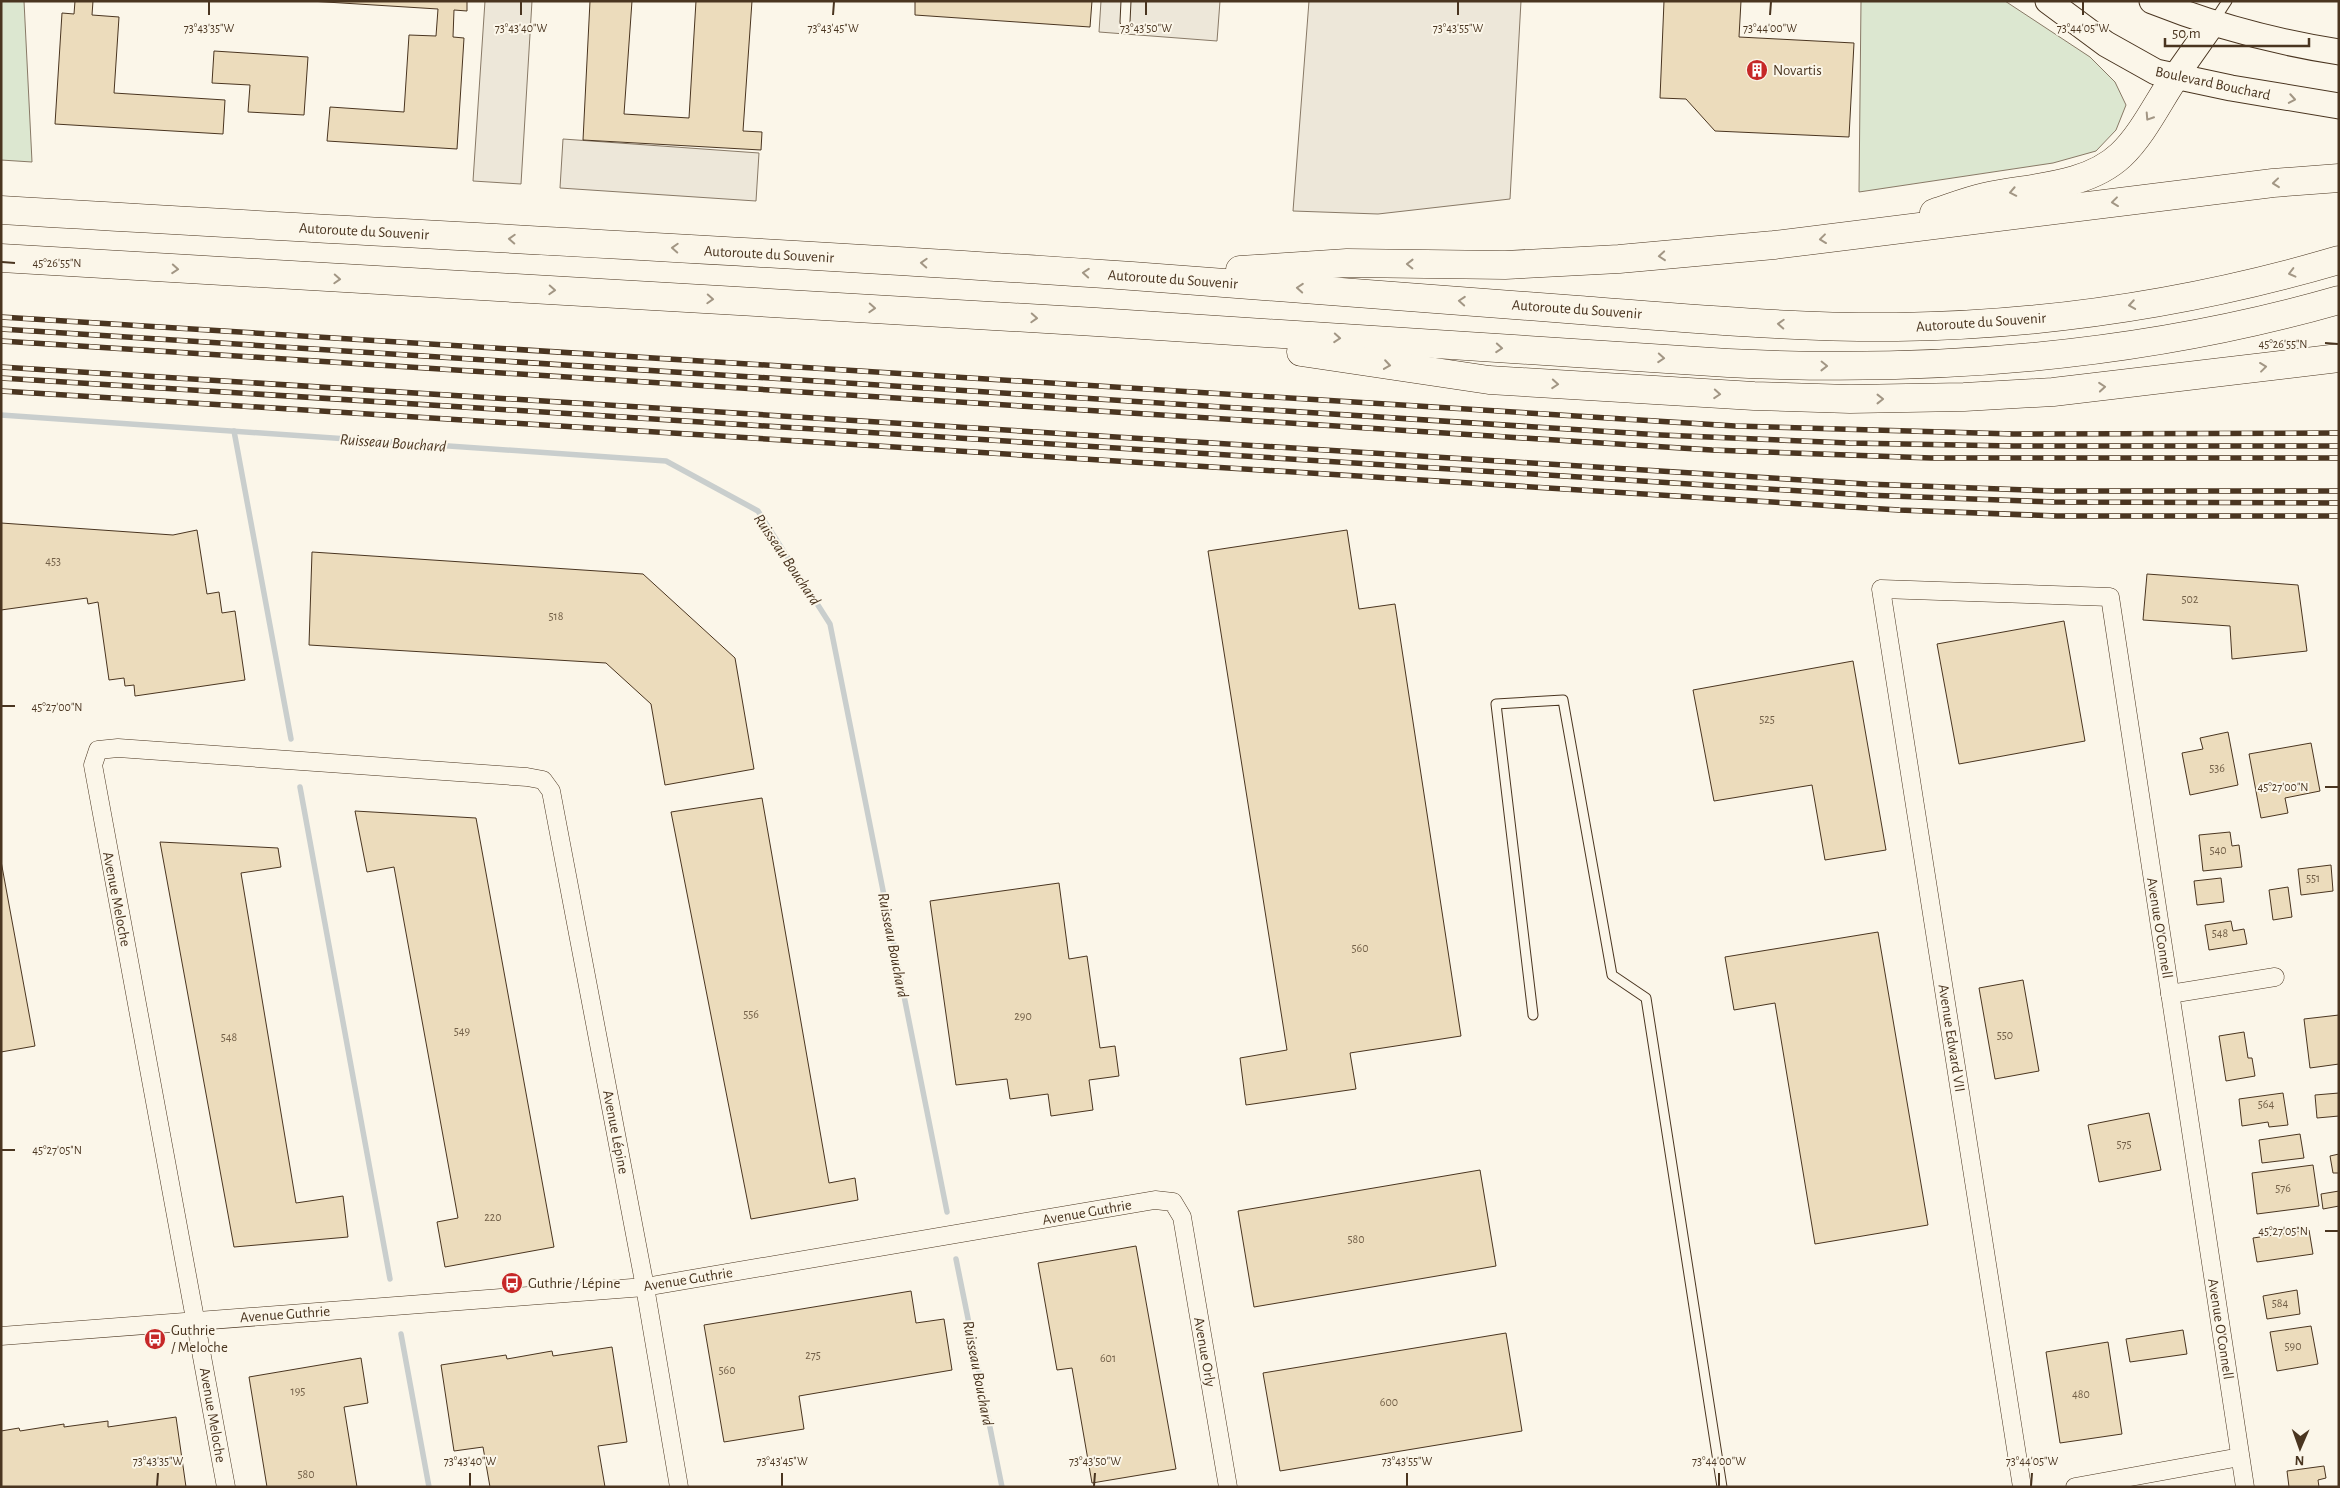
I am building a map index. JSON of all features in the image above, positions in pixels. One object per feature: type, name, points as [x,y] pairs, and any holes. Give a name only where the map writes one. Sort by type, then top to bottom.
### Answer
[{"type":"highway","points":[[1872,232],[1983,198],[2064,182],[2096,172],[2111,163],[2130,145],[2175,77]]},
{"type":"highway","points":[[1135,276],[1347,263],[1497,265],[1585,262],[1739,249],[2332,178]]},
{"type":"highway","name":"Autoroute du Souvenir","points":[[1,210],[1135,276],[1689,318],[1895,327],[1983,323],[2087,312],[2246,284],[2339,260]]},
{"type":"highway","points":[[1,258],[1096,322],[1728,363],[1819,366],[1901,366],[2036,357],[2127,346],[2264,320],[2339,300]]},
{"type":"highway","points":[[1096,322],[1489,380],[1796,398],[1909,399],[2021,394],[2138,384],[2339,358]]},
{"type":"main road","name":"Boulevard Bouchard","points":[[2048,1],[2116,51],[2156,72],[2339,106]]},
{"type":"main road","points":[[2152,1],[2213,23],[2280,41],[2339,52]]},
{"type":"main road","points":[[2175,77],[2213,23]]},
{"type":"street","name":"Avenue O'Connell","points":[[1881,589],[2110,597],[2245,1487]]},
{"type":"street","name":"Avenue Edward VII","points":[[1881,589],[2022,1487]]},
{"type":"street","name":"Avenue Meloche","points":[[226,1487],[92,766],[98,750],[118,748],[511,775],[543,780]]},
{"type":"street","name":"Avenue Lépine","points":[[543,780],[552,791],[645,1287],[679,1487]]},
{"type":"street","points":[[2170,994],[2275,978]]},
{"type":"street","name":"Avenue Guthrie","points":[[1,1336],[645,1287],[1155,1200],[1173,1202],[1182,1217]]},
{"type":"street","name":"Avenue Orly","points":[[1182,1217],[1228,1487]]},
{"type":"street","points":[[2075,1487],[2240,1457]]},
{"type":"lane","points":[[1124,22],[1126,1]]},
{"type":"lane","points":[[2213,23],[2226,1]]},
{"type":"lane","points":[[1533,1015],[1496,704],[1563,700],[1612,975],[1646,998],[1722,1487]]},
{"type":"green space","points":[[1,1],[24,1],[32,162],[1,160]]},
{"type":"green space","points":[[1861,1],[2005,1],[2090,57],[2115,82],[2126,105],[2116,130],[2096,151],[2053,163],[1859,192]]},
{"type":"shaded area","points":[[485,1],[532,1],[521,184],[473,181]]},
{"type":"shaded area","points":[[1101,1],[1220,1],[1217,41],[1099,32]]},
{"type":"shaded area","points":[[1309,1],[1521,1],[1510,199],[1378,214],[1293,211]]},
{"type":"shaded area","points":[[563,139],[759,153],[756,201],[560,188]]},
{"type":"building","points":[[75,1],[93,1],[92,15],[119,17],[114,93],[225,100],[223,134],[55,124],[62,13],[74,14]]},
{"type":"building","points":[[310,1],[467,1],[467,11],[454,10],[453,37],[464,38],[457,149],[327,141],[330,107],[404,112],[409,35],[436,36],[438,9]]},
{"type":"building","points":[[590,1],[632,1],[624,114],[689,118],[696,1],[752,1],[743,131],[762,132],[761,150],[583,140]]},
{"type":"building","points":[[915,1],[1092,1],[1090,27],[915,15]]},
{"type":"building","name":"Novartis","points":[[1664,1],[1741,1],[1739,37],[1854,43],[1849,137],[1715,131],[1686,99],[1660,98]]},
{"type":"building","points":[[214,51],[308,57],[304,115],[248,112],[250,85],[212,83]]},
{"type":"building","points":[[1,523],[173,535],[197,530],[207,594],[219,592],[222,613],[235,611],[245,680],[135,696],[134,685],[125,686],[124,678],[109,680],[98,602],[88,604],[87,598],[1,610]]},
{"type":"building","points":[[1347,530],[1359,609],[1395,604],[1461,1036],[1350,1053],[1356,1089],[1246,1105],[1240,1058],[1287,1050],[1208,551]]},
{"type":"building","points":[[312,552],[643,574],[735,658],[754,769],[665,785],[651,704],[606,663],[309,645]]},
{"type":"building","points":[[2147,574],[2298,585],[2307,651],[2232,659],[2230,626],[2143,620]]},
{"type":"building","points":[[2064,621],[2085,741],[1959,764],[1937,644]]},
{"type":"building","points":[[1853,661],[1886,850],[1825,860],[1812,785],[1714,801],[1693,690]]},
{"type":"building","points":[[2228,732],[2238,785],[2190,795],[2182,753],[2203,749],[2200,738]]},
{"type":"building","points":[[2311,743],[2320,791],[2285,798],[2288,813],[2261,818],[2249,754]]},
{"type":"building","points":[[762,798],[829,1183],[855,1178],[858,1200],[751,1219],[671,812]]},
{"type":"building","points":[[355,811],[476,818],[554,1247],[445,1267],[437,1222],[458,1218],[394,867],[367,872]]},
{"type":"building","points":[[2230,832],[2232,846],[2239,845],[2242,867],[2203,871],[2199,835]]},
{"type":"building","points":[[160,842],[278,848],[281,867],[241,873],[296,1203],[343,1196],[348,1237],[234,1247]]},
{"type":"building","points":[[1,861],[35,1046],[1,1052]]},
{"type":"building","points":[[2331,865],[2333,891],[2301,895],[2298,869]]},
{"type":"building","points":[[2221,878],[2224,902],[2197,905],[2194,881]]},
{"type":"building","points":[[1059,883],[1069,959],[1087,956],[1100,1048],[1115,1046],[1119,1076],[1089,1080],[1093,1110],[1051,1116],[1048,1094],[1010,1099],[1007,1079],[956,1085],[930,901]]},
{"type":"building","points":[[2288,887],[2292,917],[2273,920],[2269,890]]},
{"type":"building","points":[[2231,921],[2233,931],[2244,929],[2247,944],[2209,950],[2205,925]]},
{"type":"building","points":[[1878,932],[1928,1225],[1815,1244],[1775,1003],[1734,1010],[1725,957]]},
{"type":"building","points":[[2023,980],[2039,1071],[1995,1079],[1979,988]]},
{"type":"building","points":[[2339,1015],[2339,1064],[2310,1068],[2304,1019]]},
{"type":"building","points":[[2244,1032],[2248,1058],[2252,1058],[2255,1076],[2226,1081],[2219,1036]]},
{"type":"building","points":[[2283,1093],[2288,1125],[2269,1127],[2268,1122],[2242,1126],[2239,1099]]},
{"type":"building","points":[[2339,1093],[2339,1116],[2317,1118],[2315,1095]]},
{"type":"building","points":[[2149,1113],[2161,1170],[2099,1182],[2088,1125]]},
{"type":"building","points":[[2300,1134],[2304,1158],[2262,1163],[2259,1140]]},
{"type":"building","points":[[2339,1154],[2339,1173],[2333,1173],[2330,1156]]},
{"type":"building","points":[[2313,1165],[2319,1206],[2257,1214],[2252,1173]]},
{"type":"building","points":[[1480,1170],[1496,1266],[1254,1307],[1238,1211]]},
{"type":"building","points":[[2339,1191],[2339,1206],[2323,1209],[2321,1194]]},
{"type":"building","points":[[2309,1230],[2313,1254],[2257,1262],[2253,1238]]},
{"type":"building","points":[[1136,1246],[1176,1469],[1092,1483],[1072,1368],[1057,1370],[1038,1263]]},
{"type":"building","points":[[2297,1290],[2300,1314],[2267,1319],[2263,1296]]},
{"type":"building","points":[[911,1291],[916,1323],[944,1319],[952,1370],[799,1396],[804,1429],[724,1442],[704,1325]]},
{"type":"building","points":[[2311,1326],[2318,1364],[2277,1371],[2270,1332]]},
{"type":"building","points":[[2183,1330],[2187,1354],[2130,1362],[2126,1339]]},
{"type":"building","points":[[1506,1333],[1522,1431],[1280,1471],[1263,1373]]},
{"type":"building","points":[[2108,1342],[2122,1434],[2060,1443],[2046,1352]]},
{"type":"building","points":[[612,1347],[627,1442],[598,1446],[605,1487],[490,1487],[483,1447],[454,1451],[441,1365],[506,1355],[507,1359],[552,1351],[553,1356]]},
{"type":"building","points":[[361,1358],[368,1403],[344,1407],[357,1487],[267,1487],[249,1377]]},
{"type":"building","points":[[176,1417],[186,1487],[1,1487],[1,1431],[19,1428],[20,1431],[64,1424],[64,1427],[108,1421],[108,1427]]},
{"type":"building","points":[[2324,1466],[2326,1478],[2318,1480],[2319,1487],[2289,1487],[2287,1471]]},
{"type":"waterway","name":"Ruisseau Bouchard","points":[[1,415],[666,461],[758,511],[830,624],[947,1212]]},
{"type":"waterway","points":[[234,431],[291,739]]},
{"type":"waterway","points":[[300,787],[390,1279]]},
{"type":"waterway","name":"Ruisseau Bouchard","points":[[956,1259],[1002,1487]]},
{"type":"waterway","points":[[401,1334],[429,1487]]},
{"type":"railway","points":[[1,317],[1735,426],[2013,434],[2339,433]]},
{"type":"railway","points":[[1,329],[1661,435],[1849,443],[2013,446],[2339,446]]},
{"type":"railway","points":[[1,341],[1712,450],[1931,458],[2339,458]]},
{"type":"railway","points":[[1,367],[1866,484],[2055,491],[2339,491]]},
{"type":"railway","points":[[1,378],[1865,495],[2054,502],[2339,503]]},
{"type":"railway","points":[[1,391],[1899,510],[2057,516],[2339,516]]},
{"type":"place","name":"Novartis","points":[[1757,70]]},
{"type":"place","name":"Guthrie / Lépine","points":[[512,1283]]},
{"type":"place","name":"Guthrie / Meloche","points":[[155,1339]]}]
